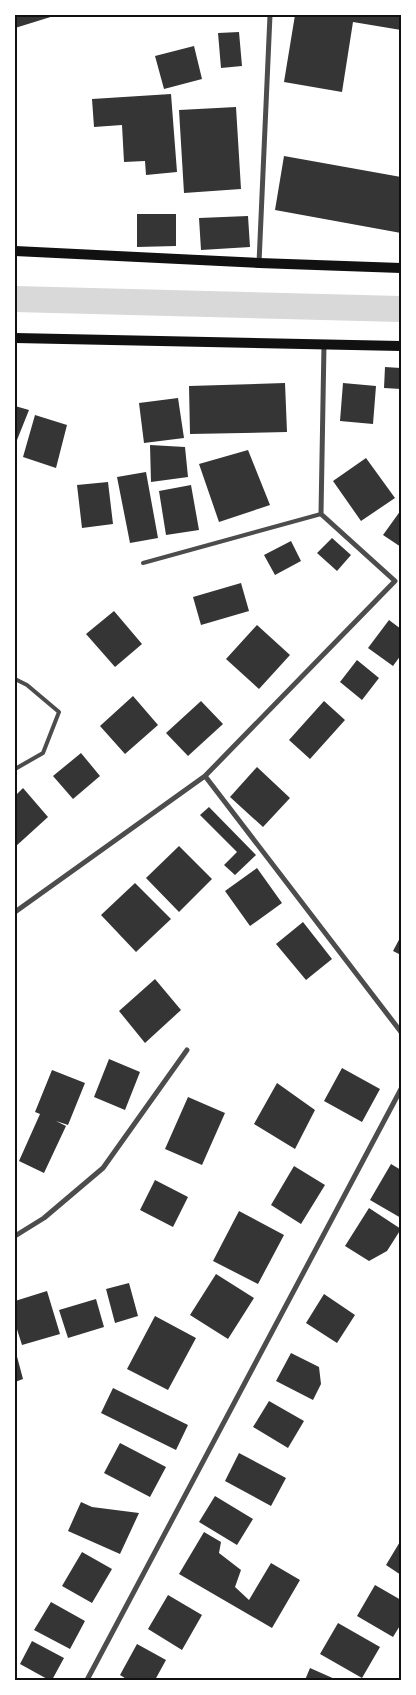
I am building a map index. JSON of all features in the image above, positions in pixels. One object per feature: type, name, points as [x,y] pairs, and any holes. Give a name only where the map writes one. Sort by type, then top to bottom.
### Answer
[{"type":"main road","points":[[15,250],[259,263],[401,268]]},
{"type":"main road","points":[[15,338],[401,346]]},
{"type":"street","points":[[259,263],[270,15]]},
{"type":"street","points":[[15,912],[206,776],[394,581],[321,514],[324,344]]},
{"type":"street","points":[[206,776],[401,1032]]},
{"type":"street","points":[[15,1236],[44,1218],[103,1168],[187,1050]]},
{"type":"street","points":[[87,1680],[401,1089]]},
{"type":"lane","points":[[143,563],[321,514]]},
{"type":"lane","points":[[15,679],[27,686],[59,712],[42,753],[15,769]]},
{"type":"building","points":[[15,15],[57,15],[15,28]]},
{"type":"building","points":[[295,15],[401,15],[401,30],[353,22],[342,92],[284,82]]},
{"type":"building","points":[[239,32],[242,66],[221,68],[218,33]]},
{"type":"building","points":[[194,46],[202,79],[164,89],[155,56]]},
{"type":"building","points":[[171,94],[177,172],[146,175],[145,161],[124,162],[122,125],[94,127],[92,99]]},
{"type":"building","points":[[236,107],[241,189],[184,193],[179,110]]},
{"type":"building","points":[[284,156],[401,177],[401,233],[275,210]]},
{"type":"building","points":[[137,214],[176,214],[176,246],[137,247]]},
{"type":"building","points":[[248,216],[250,247],[201,250],[199,218]]},
{"type":"building","points":[[385,367],[401,368],[401,389],[384,388]]},
{"type":"building","points":[[285,383],[287,432],[190,434],[189,386]]},
{"type":"building","points":[[343,383],[376,386],[373,424],[340,421]]},
{"type":"building","points":[[178,398],[184,438],[144,443],[139,403]]},
{"type":"building","points":[[15,406],[29,410],[15,445]]},
{"type":"building","points":[[35,415],[67,425],[56,468],[23,457]]},
{"type":"building","points":[[150,445],[185,447],[188,477],[151,482]]},
{"type":"building","points":[[248,450],[270,505],[219,522],[199,464]]},
{"type":"building","points":[[366,458],[395,498],[361,521],[333,481]]},
{"type":"building","points":[[146,472],[158,538],[130,543],[117,477]]},
{"type":"building","points":[[108,482],[113,524],[82,528],[77,485]]},
{"type":"building","points":[[191,485],[199,530],[166,535],[159,491]]},
{"type":"building","points":[[401,510],[401,547],[383,535]]},
{"type":"building","points":[[332,538],[351,555],[337,571],[317,553]]},
{"type":"building","points":[[291,541],[301,561],[275,575],[264,555]]},
{"type":"building","points":[[241,583],[249,611],[201,625],[193,597]]},
{"type":"building","points":[[114,611],[142,644],[115,667],[86,634]]},
{"type":"building","points":[[389,620],[401,629],[401,655],[393,666],[368,648]]},
{"type":"building","points":[[257,625],[290,655],[259,689],[226,659]]},
{"type":"building","points":[[357,660],[379,678],[362,700],[340,682]]},
{"type":"building","points":[[133,696],[158,725],[125,754],[100,726]]},
{"type":"building","points":[[201,701],[223,724],[188,756],[166,733]]},
{"type":"building","points":[[324,701],[345,720],[310,759],[289,740]]},
{"type":"building","points":[[81,753],[100,776],[73,799],[53,776]]},
{"type":"building","points":[[257,767],[290,798],[263,827],[230,797]]},
{"type":"building","points":[[23,788],[48,817],[15,847],[15,796]]},
{"type":"building","points":[[209,807],[256,855],[235,875],[224,865],[237,852],[200,815]]},
{"type":"building","points":[[179,846],[212,879],[179,912],[146,878]]},
{"type":"building","points":[[257,868],[282,903],[250,926],[225,891]]},
{"type":"building","points":[[135,883],[171,919],[136,952],[101,915]]},
{"type":"building","points":[[303,922],[332,959],[306,980],[276,944]]},
{"type":"building","points":[[401,936],[401,955],[393,951]]},
{"type":"building","points":[[155,979],[181,1010],[145,1043],[119,1011]]},
{"type":"building","points":[[109,1059],[140,1072],[125,1110],[94,1097]]},
{"type":"building","points":[[342,1068],[380,1089],[362,1122],[324,1101]]},
{"type":"building","points":[[52,1070],[85,1083],[68,1125],[56,1121],[66,1126],[44,1173],[19,1161],[40,1114],[35,1112]]},
{"type":"building","points":[[277,1083],[315,1110],[295,1149],[254,1124]]},
{"type":"building","points":[[188,1097],[225,1113],[202,1165],[165,1149]]},
{"type":"building","points":[[391,1164],[401,1170],[401,1218],[370,1200]]},
{"type":"building","points":[[294,1166],[325,1185],[301,1224],[271,1205]]},
{"type":"building","points":[[155,1180],[188,1197],[173,1227],[140,1210]]},
{"type":"building","points":[[369,1208],[401,1229],[387,1251],[369,1261],[345,1246]]},
{"type":"building","points":[[239,1211],[284,1235],[258,1284],[213,1261]]},
{"type":"building","points":[[216,1274],[254,1298],[228,1339],[190,1315]]},
{"type":"building","points":[[129,1283],[138,1316],[115,1323],[106,1289]]},
{"type":"building","points":[[47,1291],[60,1334],[22,1345],[15,1323],[15,1301]]},
{"type":"building","points":[[324,1294],[355,1315],[337,1343],[306,1323]]},
{"type":"building","points":[[96,1299],[104,1327],[68,1338],[59,1310]]},
{"type":"building","points":[[155,1316],[196,1338],[168,1390],[127,1369]]},
{"type":"building","points":[[15,1349],[23,1379],[15,1382]]},
{"type":"building","points":[[291,1353],[319,1367],[321,1384],[313,1400],[276,1381]]},
{"type":"building","points":[[113,1388],[188,1425],[176,1450],[101,1413]]},
{"type":"building","points":[[269,1401],[304,1421],[288,1448],[253,1427]]},
{"type":"building","points":[[120,1443],[166,1467],[150,1497],[104,1473]]},
{"type":"building","points":[[239,1453],[286,1478],[271,1506],[225,1481]]},
{"type":"building","points":[[215,1496],[253,1519],[237,1545],[199,1522]]},
{"type":"building","points":[[81,1502],[92,1507],[139,1513],[120,1554],[68,1531]]},
{"type":"building","points":[[204,1532],[221,1542],[219,1553],[241,1570],[235,1587],[249,1600],[271,1563],[300,1580],[272,1628],[179,1574]]},
{"type":"building","points":[[401,1540],[401,1575],[386,1565]]},
{"type":"building","points":[[82,1552],[112,1569],[92,1603],[62,1586]]},
{"type":"building","points":[[375,1585],[401,1600],[401,1624],[393,1637],[357,1616]]},
{"type":"building","points":[[168,1595],[202,1615],[182,1650],[148,1629]]},
{"type":"building","points":[[51,1602],[85,1621],[70,1649],[34,1630]]},
{"type":"building","points":[[338,1623],[380,1647],[362,1678],[320,1654]]},
{"type":"building","points":[[32,1641],[64,1658],[52,1680],[20,1664]]},
{"type":"building","points":[[137,1644],[166,1660],[155,1680],[128,1680],[120,1675]]},
{"type":"building","points":[[310,1668],[337,1680],[305,1680]]},
{"type":"waterway","points":[[15,299],[401,309]]}]
